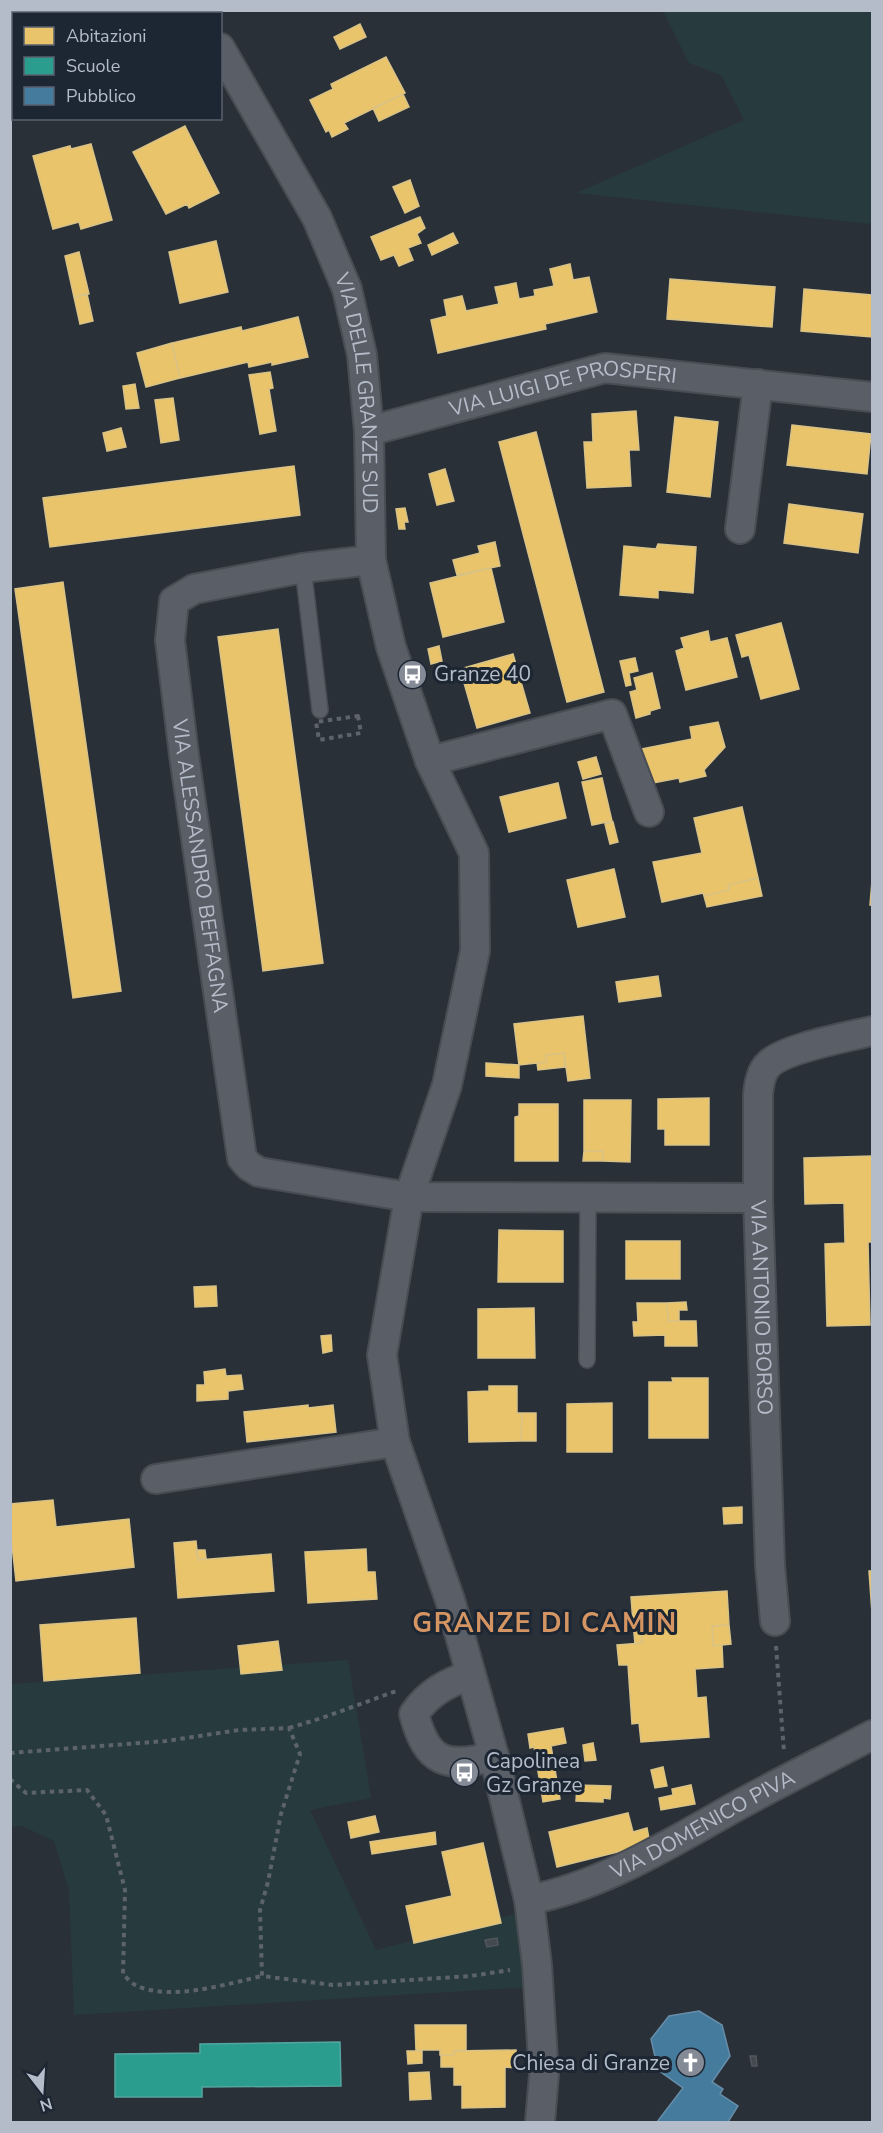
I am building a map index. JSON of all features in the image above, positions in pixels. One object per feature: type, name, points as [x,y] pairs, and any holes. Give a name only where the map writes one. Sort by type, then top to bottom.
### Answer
[{"type":"street","name":"VIA DELLE GRANZE SUD","points":[[222,52],[317,219],[347,289],[362,355],[369,430],[371,560],[391,647],[430,761],[474,853],[475,951],[447,1085],[409,1197],[382,1355],[395,1442],[450,1600],[494,1756],[529,1900],[537,1965],[544,2075],[540,2122]]},
{"type":"street","name":"VIA LUIGI DE PROSPERI","points":[[369,430],[605,368],[873,397]]},
{"type":"street","points":[[740,529],[758,384]]},
{"type":"street","name":"VIA ALESSANDRO BEFFAGNA","points":[[371,560],[303,568],[194,589],[174,601],[170,639],[184,754],[242,1158],[259,1172],[409,1197]]},
{"type":"street","points":[[430,761],[612,714],[649,812]]},
{"type":"street","points":[[758,1198],[758,1095],[760,1081],[767,1065],[780,1055],[873,1030]]},
{"type":"street","name":"VIA ANTONIO BORSO","points":[[409,1197],[758,1198],[770,1565],[775,1621]]},
{"type":"street","points":[[156,1479],[395,1442]]},
{"type":"street","points":[[470,1675],[451,1682],[423,1702],[414,1714],[420,1736],[433,1755],[451,1761],[469,1762],[494,1756]]},
{"type":"street","name":"VIA DOMENICO PIVA","points":[[529,1900],[556,1895],[626,1868],[873,1735]]},
{"type":"lane","points":[[303,568],[320,710]]},
{"type":"lane","points":[[587,1360],[588,1198]]},
{"type":"path","points":[[358,716],[361,734],[319,740],[316,722],[358,716]]},
{"type":"path","points":[[775,1621],[786,1781]]},
{"type":"path","points":[[10,1753],[166,1741],[239,1730],[289,1728],[424,1683],[441,1688]]},
{"type":"path","points":[[262,1976],[260,1910],[268,1882],[281,1814],[300,1754],[289,1728]]},
{"type":"path","points":[[10,1779],[26,1793],[87,1790],[106,1815],[125,1890],[123,1974],[136,1986],[162,1992],[201,1989],[262,1976],[333,1985],[471,1976],[537,1965]]},
{"type":"green space","points":[[663,11],[872,11],[872,224],[576,193],[744,120],[721,75],[689,63]]},
{"type":"green space","points":[[348,1660],[371,1798],[310,1810],[376,1950],[530,1910],[531,1987],[74,2015],[69,1890],[54,1841],[22,1826],[11,1827],[11,1684]]},
{"type":"building: Abitazioni","points":[[360,24],[366,37],[340,49],[334,37]]},
{"type":"building: Abitazioni","points":[[386,57],[405,93],[344,123],[348,129],[332,137],[329,130],[326,132],[310,100],[333,89],[331,84]]},
{"type":"building: Abitazioni","points":[[403,94],[409,107],[379,121],[373,108]]},
{"type":"building: Abitazioni","points":[[185,126],[219,193],[189,208],[187,204],[166,214],[133,152]]},
{"type":"building: Abitazioni","points":[[91,144],[112,220],[81,229],[79,222],[53,229],[33,156],[70,146],[71,149]]},
{"type":"building: Abitazioni","points":[[410,180],[419,206],[405,213],[393,187]]},
{"type":"building: Abitazioni","points":[[420,217],[425,228],[417,234],[421,243],[408,248],[413,260],[399,266],[394,255],[381,260],[371,237]]},
{"type":"building: Abitazioni","points":[[453,233],[458,243],[432,255],[428,245]]},
{"type":"building: Abitazioni","points":[[216,241],[228,292],[180,303],[169,252]]},
{"type":"building: Abitazioni","points":[[79,252],[89,294],[74,297],[65,256]]},
{"type":"building: Abitazioni","points":[[570,264],[573,280],[589,277],[597,312],[545,324],[546,329],[438,353],[431,320],[447,316],[444,300],[462,296],[466,311],[499,304],[495,287],[516,283],[519,299],[535,296],[534,290],[554,286],[550,269]]},
{"type":"building: Abitazioni","points":[[670,279],[775,287],[772,327],[667,319]]},
{"type":"building: Abitazioni","points":[[804,289],[872,295],[872,337],[801,331]]},
{"type":"building: Abitazioni","points":[[87,294],[93,321],[80,324],[74,297]]},
{"type":"building: Abitazioni","points":[[298,317],[308,357],[272,365],[272,362],[249,367],[248,362],[180,378],[172,343],[241,327],[242,331]]},
{"type":"building: Abitazioni","points":[[172,343],[180,378],[146,387],[137,353]]},
{"type":"building: Abitazioni","points":[[270,372],[273,388],[269,389],[276,431],[260,434],[249,375]]},
{"type":"building: Abitazioni","points":[[135,384],[139,408],[126,409],[123,386]]},
{"type":"building: Abitazioni","points":[[173,398],[179,440],[161,443],[155,400]]},
{"type":"building: Abitazioni","points":[[636,411],[639,450],[629,450],[631,486],[587,488],[584,442],[593,442],[592,414]]},
{"type":"building: Abitazioni","points":[[675,417],[718,422],[710,497],[667,492]]},
{"type":"building: Abitazioni","points":[[792,425],[871,434],[867,474],[787,465]]},
{"type":"building: Abitazioni","points":[[121,428],[126,447],[107,451],[103,433]]},
{"type":"building: Abitazioni","points":[[536,432],[604,692],[567,702],[499,442]]},
{"type":"building: Abitazioni","points":[[294,466],[300,515],[50,547],[43,498]]},
{"type":"building: Abitazioni","points":[[445,469],[454,501],[437,505],[429,474]]},
{"type":"building: Abitazioni","points":[[789,504],[863,514],[858,553],[784,543]]},
{"type":"building: Abitazioni","points":[[405,508],[408,522],[404,522],[405,529],[399,529],[396,509]]},
{"type":"building: Abitazioni","points":[[495,542],[500,566],[457,575],[453,560],[480,553],[478,546]]},
{"type":"building: Abitazioni","points":[[658,544],[696,547],[693,593],[658,590],[658,598],[620,595],[624,546],[656,549]]},
{"type":"building: Abitazioni","points":[[491,568],[504,622],[443,637],[430,583]]},
{"type":"building: Abitazioni","points":[[63,582],[121,991],[73,998],[15,589]]},
{"type":"building: Abitazioni","points":[[781,623],[799,689],[761,699],[749,655],[742,657],[736,635]]},
{"type":"building: Abitazioni","points":[[278,629],[323,963],[263,971],[218,637]]},
{"type":"building: Abitazioni","points":[[708,631],[710,642],[727,638],[737,677],[686,690],[676,651],[684,648],[681,638]]},
{"type":"building: Abitazioni","points":[[439,646],[442,661],[431,664],[428,649]]},
{"type":"building: Abitazioni","points":[[513,654],[530,713],[477,728],[460,669]]},
{"type":"building: Abitazioni","points":[[635,658],[638,671],[629,673],[631,685],[626,686],[620,661]]},
{"type":"building: Abitazioni","points":[[652,673],[660,708],[636,718],[630,692],[637,690],[634,678]]},
{"type":"building: Abitazioni","points":[[718,722],[725,747],[704,770],[706,776],[680,782],[679,778],[647,784],[641,749],[692,739],[690,727]]},
{"type":"building: Abitazioni","points":[[596,757],[601,774],[583,779],[578,762]]},
{"type":"building: Abitazioni","points":[[602,778],[612,821],[592,825],[582,782]]},
{"type":"building: Abitazioni","points":[[558,783],[566,818],[509,832],[500,797]]},
{"type":"building: Abitazioni","points":[[742,807],[758,878],[728,885],[729,890],[662,902],[653,862],[702,853],[694,818]]},
{"type":"building: Abitazioni","points":[[613,822],[618,842],[610,844],[605,824]]},
{"type":"building: Abitazioni","points":[[614,869],[625,917],[578,927],[567,880]]},
{"type":"building: Abitazioni","points":[[758,878],[762,896],[707,907],[704,896],[729,890],[728,885]]},
{"type":"building: Abitazioni","points":[[872,881],[872,905],[870,905]]},
{"type":"building: Abitazioni","points":[[658,976],[661,996],[619,1002],[616,982]]},
{"type":"building: Abitazioni","points":[[583,1016],[590,1078],[568,1081],[564,1053],[546,1055],[546,1062],[519,1065],[514,1024]]},
{"type":"building: Abitazioni","points":[[564,1053],[565,1067],[538,1070],[537,1063],[546,1062],[546,1055]]},
{"type":"building: Abitazioni","points":[[486,1063],[519,1065],[519,1078],[486,1076]]},
{"type":"building: Abitazioni","points":[[709,1098],[709,1145],[665,1145],[665,1129],[658,1129],[658,1099]]},
{"type":"building: Abitazioni","points":[[584,1100],[631,1100],[630,1162],[603,1161],[603,1151],[584,1151]]},
{"type":"building: Abitazioni","points":[[519,1104],[558,1104],[558,1161],[515,1161],[515,1117],[519,1116]]},
{"type":"building: Abitazioni","points":[[584,1151],[603,1151],[603,1161],[583,1161]]},
{"type":"building: Abitazioni","points":[[872,1156],[872,1242],[868,1242],[870,1325],[827,1326],[825,1244],[845,1243],[844,1203],[805,1204],[804,1158]]},
{"type":"building: Abitazioni","points":[[499,1230],[563,1231],[563,1282],[498,1282]]},
{"type":"building: Abitazioni","points":[[626,1241],[680,1241],[680,1279],[626,1279]]},
{"type":"building: Abitazioni","points":[[216,1286],[217,1306],[195,1307],[194,1287]]},
{"type":"building: Abitazioni","points":[[686,1302],[687,1310],[679,1310],[679,1321],[668,1321],[667,1303]]},
{"type":"building: Abitazioni","points":[[637,1303],[667,1303],[668,1321],[696,1321],[697,1346],[665,1346],[665,1335],[634,1336],[633,1322],[638,1322]]},
{"type":"building: Abitazioni","points":[[534,1308],[535,1358],[478,1358],[478,1309]]},
{"type":"building: Abitazioni","points":[[331,1335],[332,1351],[323,1353],[321,1336]]},
{"type":"building: Abitazioni","points":[[225,1369],[226,1376],[241,1375],[243,1389],[228,1391],[228,1399],[197,1401],[197,1385],[205,1385],[204,1372]]},
{"type":"building: Abitazioni","points":[[672,1378],[708,1378],[708,1438],[649,1438],[649,1382],[673,1382]]},
{"type":"building: Abitazioni","points":[[489,1386],[517,1386],[517,1413],[522,1413],[521,1441],[469,1442],[468,1392],[489,1391]]},
{"type":"building: Abitazioni","points":[[612,1403],[612,1452],[567,1452],[567,1404]]},
{"type":"building: Abitazioni","points":[[308,1405],[308,1408],[333,1405],[336,1432],[247,1442],[244,1412]]},
{"type":"building: Abitazioni","points":[[522,1413],[536,1413],[536,1441],[521,1441]]},
{"type":"building: Abitazioni","points":[[53,1500],[56,1527],[129,1519],[134,1567],[16,1581],[10,1528],[10,1504]]},
{"type":"building: Abitazioni","points":[[742,1507],[742,1523],[724,1524],[723,1508]]},
{"type":"building: Abitazioni","points":[[196,1541],[198,1560],[271,1554],[274,1591],[178,1598],[174,1543]]},
{"type":"building: Abitazioni","points":[[366,1549],[367,1572],[375,1572],[377,1599],[308,1603],[305,1552]]},
{"type":"building: Abitazioni","points":[[196,1550],[205,1550],[206,1558],[198,1560]]},
{"type":"building: Abitazioni","points":[[869,1571],[872,1571],[872,1613]]},
{"type":"building: Abitazioni","points":[[727,1591],[729,1625],[712,1626],[713,1646],[722,1645],[723,1667],[695,1669],[697,1698],[706,1697],[709,1737],[641,1742],[639,1723],[632,1724],[628,1665],[619,1665],[617,1645],[642,1643],[640,1621],[633,1622],[631,1597]]},
{"type":"building: Abitazioni","points":[[136,1618],[140,1673],[44,1681],[40,1625]]},
{"type":"building: Abitazioni","points":[[640,1621],[642,1643],[635,1644],[633,1622]]},
{"type":"building: Abitazioni","points":[[729,1625],[731,1644],[713,1646],[712,1626]]},
{"type":"building: Abitazioni","points":[[278,1641],[282,1670],[241,1674],[238,1646]]},
{"type":"building: Abitazioni","points":[[563,1728],[566,1743],[551,1746],[560,1799],[543,1802],[534,1747],[530,1748],[528,1734]]},
{"type":"building: Abitazioni","points":[[593,1743],[596,1760],[585,1761],[583,1745]]},
{"type":"building: Abitazioni","points":[[663,1767],[667,1786],[655,1788],[651,1770]]},
{"type":"building: Abitazioni","points":[[577,1785],[611,1786],[610,1799],[603,1798],[603,1802],[576,1801]]},
{"type":"building: Abitazioni","points":[[691,1785],[695,1804],[661,1810],[659,1798],[673,1795],[672,1789]]},
{"type":"building: Abitazioni","points":[[628,1813],[633,1832],[647,1828],[650,1844],[557,1867],[549,1832]]},
{"type":"building: Abitazioni","points":[[375,1816],[379,1832],[351,1838],[348,1822]]},
{"type":"building: Abitazioni","points":[[435,1832],[436,1844],[372,1854],[370,1842]]},
{"type":"building: Abitazioni","points":[[483,1843],[501,1923],[414,1943],[406,1906],[452,1896],[442,1852]]},
{"type":"building: Abitazioni","points":[[415,2025],[466,2025],[466,2050],[454,2051],[454,2055],[440,2055],[440,2050],[416,2050]]},
{"type":"building: Abitazioni","points":[[516,2050],[516,2068],[505,2067],[505,2107],[462,2108],[462,2085],[454,2085],[454,2067],[441,2067],[441,2055],[454,2055],[454,2051]]},
{"type":"building: Abitazioni","points":[[407,2051],[422,2051],[422,2063],[408,2064]]},
{"type":"building: Abitazioni","points":[[429,2072],[431,2099],[410,2100],[409,2073]]},
{"type":"building: Scuole","points":[[340,2042],[341,2086],[202,2087],[202,2097],[115,2097],[115,2054],[200,2053],[200,2044]]},
{"type":"building: Pubblico","name":"Chiesa di Granze","points":[[699,2011],[722,2025],[730,2056],[712,2082],[723,2089],[720,2094],[738,2106],[728,2122],[657,2122],[683,2088],[658,2070],[651,2039],[669,2016]]},
{"type":"building: Altro","points":[[497,1938],[498,1945],[487,1947],[485,1940]]},
{"type":"building: Altro","points":[[750,2056],[756,2056],[757,2066],[752,2066]]},
{"type":"place","name":"Granze 40","points":[[413,674]]},
{"type":"place","name":"Capolinea Gz Granze","points":[[465,1773]]},
{"type":"place","name":"Chiesa di Granze","points":[[691,2063]]},
{"type":"district","name":"GRANZE DI CAMIN","points":[[545,1623]]}]
